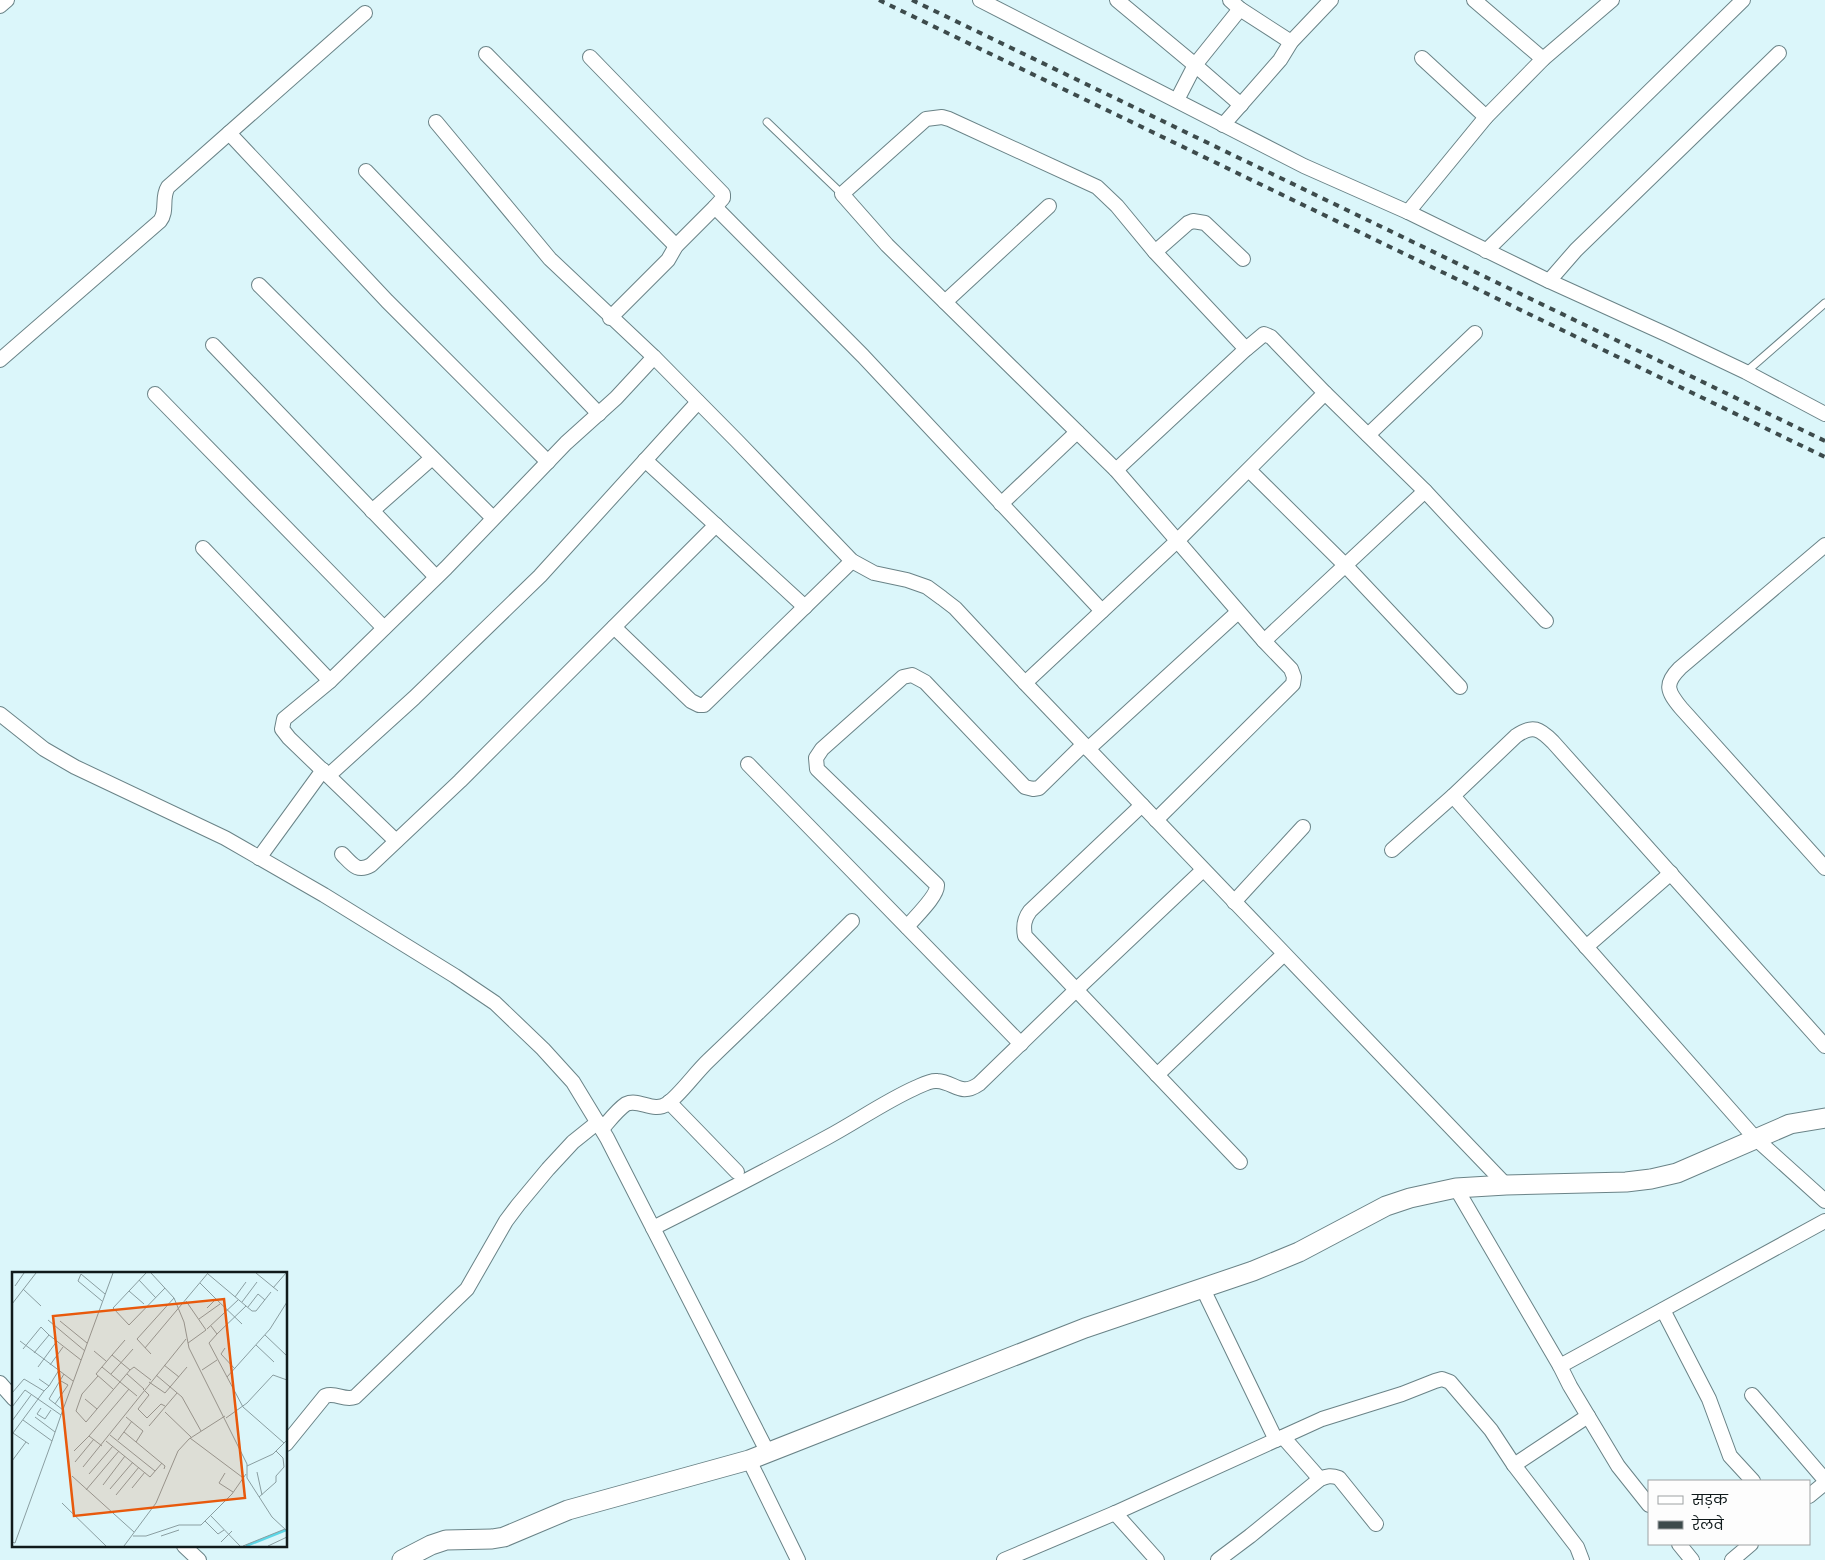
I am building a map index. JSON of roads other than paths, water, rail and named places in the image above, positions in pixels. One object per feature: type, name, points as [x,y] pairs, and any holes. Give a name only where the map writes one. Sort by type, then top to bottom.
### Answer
[{"type":"street","points":[[0,6],[7,0]]},
{"type":"street","points":[[980,0],[1304,166],[1408,212],[1549,281],[1746,372],[1812,409],[1825,414]]},
{"type":"street","points":[[1117,0],[1241,105]]},
{"type":"street","points":[[1223,125],[1280,60],[1291,42],[1331,0]]},
{"type":"street","points":[[1474,0],[1543,60]]},
{"type":"street","points":[[1486,251],[1743,0]]},
{"type":"street","points":[[1408,212],[1486,118],[1603,3]]},
{"type":"street","points":[[1177,100],[1195,65],[1235,4],[1291,42]]},
{"type":"street","points":[[0,360],[160,221],[164,214],[163,197],[168,187],[365,14]]},
{"type":"street","points":[[1549,281],[1576,250],[1779,53]]},
{"type":"street","points":[[486,54],[676,246]]},
{"type":"street","points":[[590,57],[723,194],[724,198],[676,246],[668,260],[610,318]]},
{"type":"street","points":[[1422,58],[1486,118]]},
{"type":"street","points":[[1156,820],[1292,684],[1294,677],[1290,670],[1116,470],[887,245],[842,194],[926,119],[942,117],[1097,187],[1117,206],[1155,252],[1246,348]]},
{"type":"street","points":[[436,122],[550,259],[610,318],[654,357],[852,561],[874,573],[907,580],[927,587],[955,608],[1025,684],[1506,1185]]},
{"type":"street","points":[[229,133],[387,301],[548,462]]},
{"type":"street","points":[[366,171],[599,414]]},
{"type":"street","points":[[945,302],[1049,206]]},
{"type":"street","points":[[715,207],[863,356],[1102,611]]},
{"type":"street","points":[[1155,252],[1188,223],[1198,221],[1205,223],[1243,259]]},
{"type":"street","points":[[259,285],[493,518]]},
{"type":"street","points":[[1368,435],[1475,333]]},
{"type":"street","points":[[1116,470],[1246,348],[1264,334],[1272,337],[1325,393],[1424,491],[1546,621]]},
{"type":"street","points":[[213,345],[436,578]]},
{"type":"street","points":[[396,841],[289,738],[282,729],[284,719],[330,682],[436,578],[548,462],[616,398],[654,357]]},
{"type":"street","points":[[1025,684],[1177,541],[1325,393]]},
{"type":"street","points":[[155,394],[384,628]]},
{"type":"street","points":[[260,858],[326,773],[414,698],[540,576],[698,402]]},
{"type":"street","points":[[1001,504],[1077,432]]},
{"type":"street","points":[[372,511],[432,458]]},
{"type":"street","points":[[645,460],[805,606]]},
{"type":"street","points":[[1248,470],[1346,565],[1460,687]]},
{"type":"street","points":[[1264,642],[1424,491]]},
{"type":"street","points":[[342,854],[355,867],[363,869],[371,866],[716,525]]},
{"type":"street","points":[[1825,545],[1680,668],[1672,676],[1668,685],[1669,691],[1681,708],[1825,868]]},
{"type":"street","points":[[203,548],[330,682]]},
{"type":"street","points":[[614,627],[691,701],[699,705],[704,704],[852,561]]},
{"type":"street","points":[[907,927],[934,896],[938,889],[937,885],[817,769],[816,758],[822,749],[903,676],[912,676],[925,682],[1025,786],[1033,789],[1039,788],[1238,612]]},
{"type":"street","points":[[0,714],[44,750],[75,767],[225,838],[422,956],[494,1003],[543,1049],[573,1082],[600,1125],[768,1453]]},
{"type":"street","points":[[1392,850],[1523,730],[1536,729],[1543,732],[1554,742],[1825,1046]]},
{"type":"street","points":[[748,764],[1021,1044]]},
{"type":"street","points":[[1453,796],[1755,1138],[1825,1201]]},
{"type":"street","points":[[1142,805],[1030,910],[1025,918],[1023,928],[1025,936],[1240,1162]]},
{"type":"street","points":[[1234,902],[1304,827]]},
{"type":"street","points":[[653,1228],[779,1163],[876,1108],[926,1083],[938,1081],[956,1088],[972,1089],[980,1084],[1203,870]]},
{"type":"street","points":[[1586,947],[1671,873]]},
{"type":"street","points":[[288,1442],[325,1396],[335,1394],[350,1399],[355,1397],[467,1288],[506,1221],[548,1169],[573,1142],[600,1125],[628,1103],[658,1107],[669,1102],[696,1072],[852,921]]},
{"type":"street","points":[[1157,1075],[1284,954]]},
{"type":"street","points":[[669,1102],[737,1172]]},
{"type":"street","points":[[402,1560],[431,1544],[446,1540],[504,1537],[568,1510],[749,1460],[1085,1328],[1203,1289],[1299,1252],[1386,1206],[1410,1198],[1456,1188],[1626,1182],[1651,1179],[1677,1172],[1790,1124],[1825,1118]]},
{"type":"street","points":[[1456,1188],[1618,1466],[1648,1504]]},
{"type":"street","points":[[1560,1366],[1825,1221]]},
{"type":"street","points":[[1203,1289],[1279,1438],[1320,1479]]},
{"type":"street","points":[[1663,1310],[1709,1399],[1730,1456],[1751,1480]]},
{"type":"street","points":[[1004,1560],[1115,1513],[1322,1419],[1402,1394],[1434,1381],[1442,1380],[1450,1382],[1491,1430],[1514,1465],[1577,1547],[1582,1560]]},
{"type":"street","points":[[0,1382],[12,1397]]},
{"type":"street","points":[[1752,1395],[1825,1481],[1810,1495]]},
{"type":"street","points":[[1514,1465],[1588,1416]]},
{"type":"street","points":[[749,1460],[798,1560]]},
{"type":"street","points":[[1218,1560],[1320,1479],[1334,1476],[1338,1478],[1376,1524]]},
{"type":"street","points":[[1115,1513],[1157,1560]]},
{"type":"street","points":[[1680,1545],[1692,1560]]},
{"type":"street","points":[[1732,1560],[1750,1545]]},
{"type":"lane","points":[[767,122],[842,194]]},
{"type":"lane","points":[[1746,372],[1825,303]]},
{"type":"railway","points":[[879,0],[1825,457]]},
{"type":"railway","points":[[912,0],[1825,441]]}]
